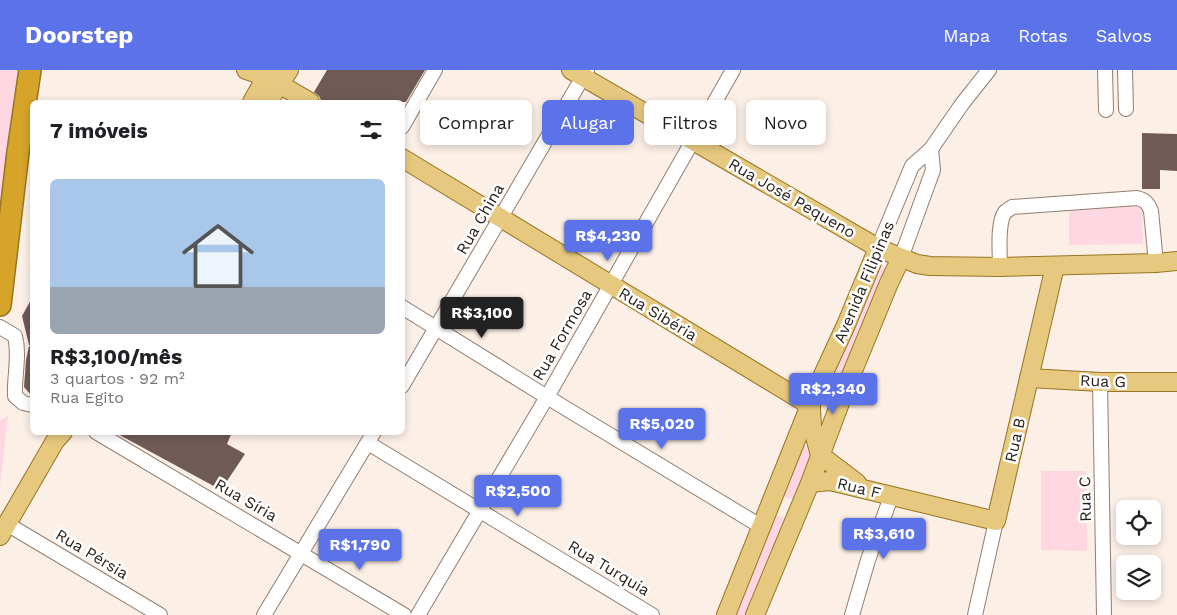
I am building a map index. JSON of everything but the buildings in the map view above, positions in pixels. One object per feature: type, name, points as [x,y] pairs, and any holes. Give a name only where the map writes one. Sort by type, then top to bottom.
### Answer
[{"type":"highway","points":[[0,305],[18,152],[30,70]]},
{"type":"main road","points":[[246,70],[276,75],[307,100]]},
{"type":"main road","name":"Rua José Pequeno","points":[[581,72],[644,110]]},
{"type":"main road","points":[[254,100],[276,75]]},
{"type":"main road","points":[[269,100],[276,75]]},
{"type":"main road","name":"Rua José Pequeno","points":[[703,145],[878,248],[916,264],[1000,267],[1177,261]]},
{"type":"main road","name":"Rua Sibéria","points":[[405,160],[811,406]]},
{"type":"main road","name":"Avenida Filipinas","points":[[726,615],[816,390],[878,248]]},
{"type":"main road","name":"Avenida Filipinas","points":[[755,615],[810,482],[843,394],[901,258]]},
{"type":"main road","name":"Rua B","points":[[996,521],[1055,266]]},
{"type":"main road","name":"Rua G","points":[[1030,378],[1100,382],[1177,382]]},
{"type":"main road","points":[[843,394],[811,406],[812,426],[820,456],[864,488]]},
{"type":"main road","points":[[3,530],[58,435]]},
{"type":"main road","name":"Rua F","points":[[810,482],[830,481],[864,488],[891,497],[996,521]]},
{"type":"main road","points":[[777,491],[779,497],[785,500],[802,501]]},
{"type":"main road","points":[[765,519],[775,509],[786,510],[794,521]]},
{"type":"street","points":[[405,122],[435,70]]},
{"type":"street","name":"Rua Formosa","points":[[716,100],[733,70]]},
{"type":"street","name":"Avenida Filipinas","points":[[878,248],[912,166],[931,149],[962,104],[989,70]]},
{"type":"street","points":[[1106,70],[1106,110]]},
{"type":"street","points":[[1125,70],[1126,110]]},
{"type":"street","name":"Rua China","points":[[405,381],[501,218],[581,72]]},
{"type":"street","name":"Rua Formosa","points":[[418,615],[547,397],[691,145]]},
{"type":"street","name":"Avenida Filipinas","points":[[901,258],[933,170],[931,149]]},
{"type":"street","points":[[1000,267],[1000,228],[1005,212],[1012,208],[1137,198],[1144,200],[1151,211],[1156,263]]},
{"type":"street","points":[[405,309],[547,397],[765,519]]},
{"type":"street","points":[[0,327],[15,336],[18,346],[15,396],[23,403],[30,405]]},
{"type":"street","name":"Rua C","points":[[1100,382],[1104,615]]},
{"type":"street","name":"Rua Síria","points":[[101,435],[301,552],[404,615]]},
{"type":"street","points":[[264,615],[371,438]]},
{"type":"street","name":"Rua Turquia","points":[[371,438],[480,511],[652,615]]},
{"type":"street","points":[[852,615],[868,560],[891,497]]},
{"type":"street","name":"Rua B","points":[[975,615],[996,521]]},
{"type":"street","name":"Rua Pérsia","points":[[3,530],[160,615]]},
{"type":"shaded area","points":[[0,70],[20,70],[0,214]]},
{"type":"shaded area","points":[[1142,205],[1143,244],[1069,245],[1069,206]]},
{"type":"shaded area","points":[[883,266],[886,269],[839,391],[831,394],[822,394],[878,267]]},
{"type":"shaded area","points":[[8,416],[0,486],[0,420]]},
{"type":"shaded area","points":[[803,442],[813,460],[796,499],[785,498],[781,494]]},
{"type":"shaded area","points":[[1041,471],[1086,471],[1087,551],[1041,550]]},
{"type":"shaded area","points":[[778,516],[784,518],[788,523],[752,615],[730,615],[771,517]]}]
